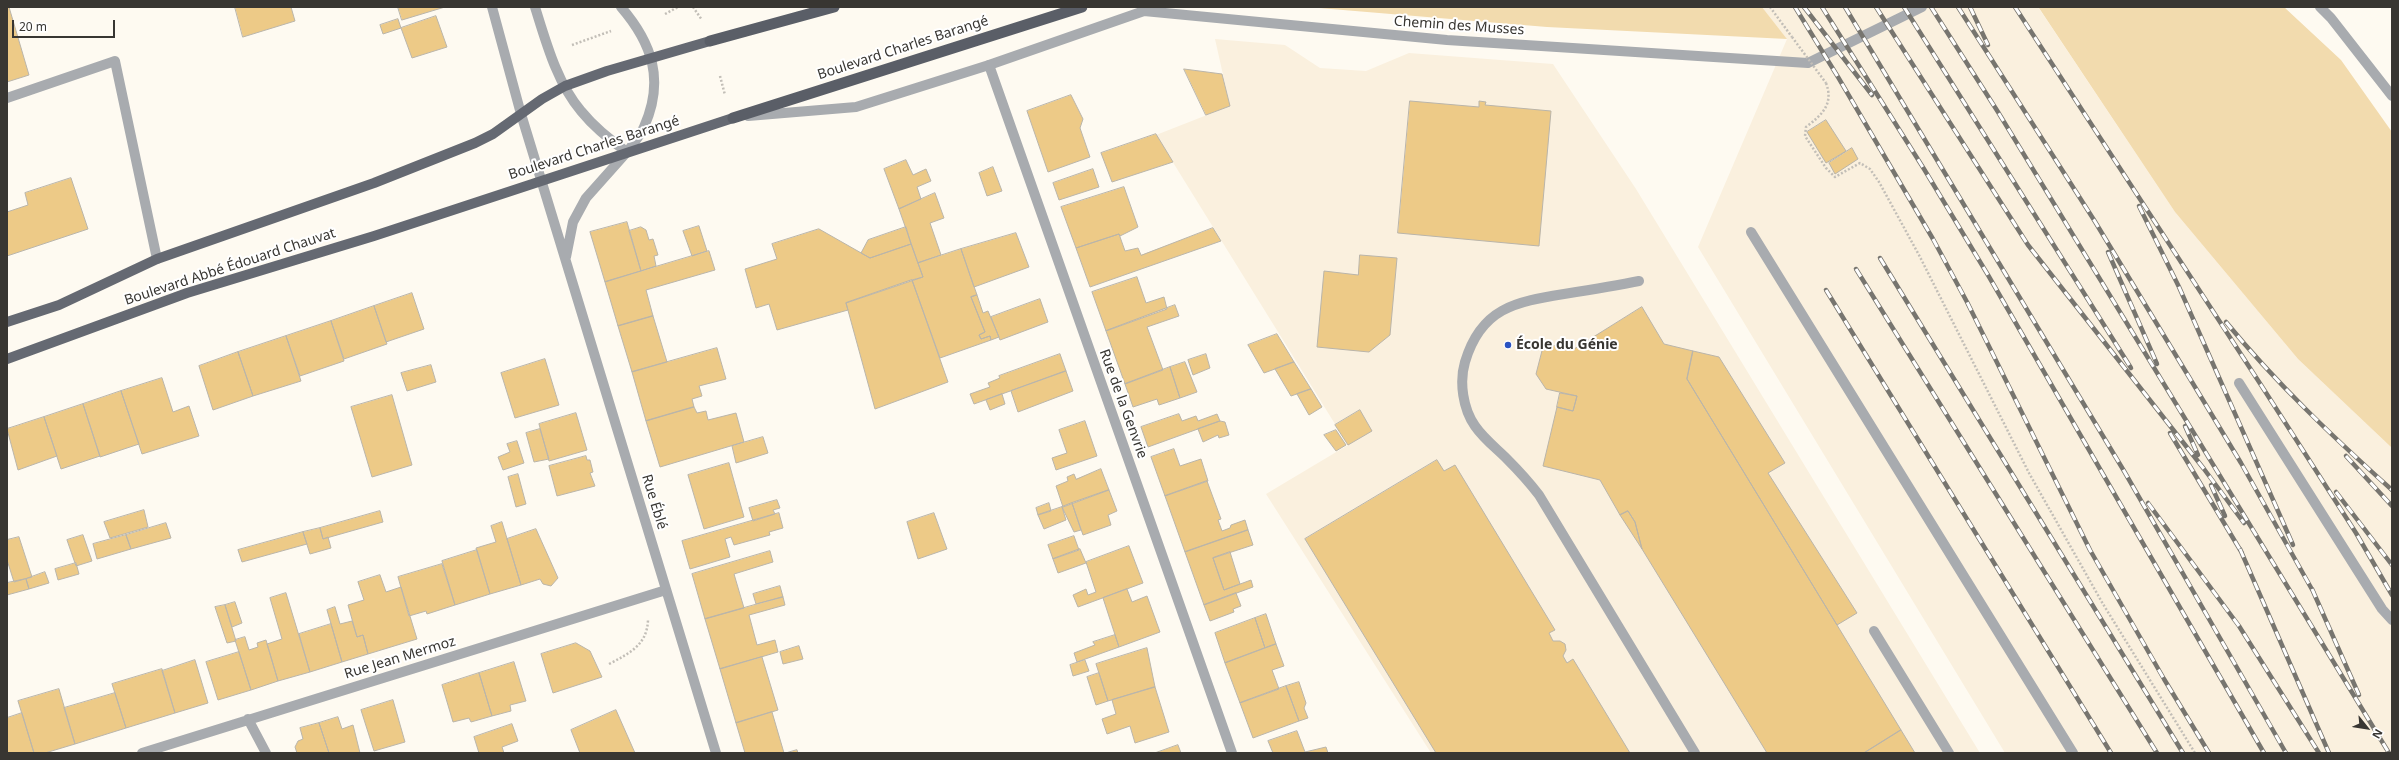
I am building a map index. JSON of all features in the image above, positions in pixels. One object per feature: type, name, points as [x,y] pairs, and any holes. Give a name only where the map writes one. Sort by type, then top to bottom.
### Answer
[{"type":"highway","points":[[710,41],[834,7]]},
{"type":"highway","name":"Boulevard Charles Barangé","points":[[733,118],[1082,7]]},
{"type":"main road","points":[[522,114],[565,86],[652,57],[710,41]]},
{"type":"main road","name":"Boulevard Abbé Édouard Chauvat","points":[[7,322],[59,305],[157,259],[374,183],[447,155],[493,134],[522,114]]},
{"type":"main road","name":"Boulevard Charles Barangé","points":[[464,206],[733,118]]},
{"type":"main road","name":"Boulevard Abbé Édouard Chauvat","points":[[7,359],[187,293],[464,206]]},
{"type":"street","name":"Rue Éblé","points":[[492,7],[565,259],[716,753]]},
{"type":"street","points":[[535,7],[565,86],[580,110],[602,133],[627,152]]},
{"type":"street","name":"Rue Éblé","points":[[565,259],[573,222],[586,198],[627,152],[644,128],[650,110],[654,85],[652,57],[643,36],[621,7]]},
{"type":"street","name":"Chemin des Musses","points":[[989,65],[1144,11],[1447,40],[1808,64],[1922,7]]},
{"type":"street","points":[[2320,7],[2331,18],[2392,96]]},
{"type":"street","points":[[7,98],[115,61],[157,259]]},
{"type":"street","name":"Boulevard Charles Barangé","points":[[733,118],[856,107],[989,65]]},
{"type":"street","name":"Rue de la Genvrie","points":[[989,65],[993,81],[1232,753]]},
{"type":"street","points":[[1751,232],[2073,753]]},
{"type":"street","points":[[1639,281],[1526,300],[1508,307],[1492,317],[1479,332],[1469,349],[1463,368],[1462,388],[1466,407],[1474,425],[1486,441],[1524,476],[1539,495],[1696,753]]},
{"type":"street","points":[[2239,383],[2382,609],[2392,620]]},
{"type":"street","name":"Rue Jean Mermoz","points":[[142,753],[666,590]]},
{"type":"street","points":[[1874,631],[1949,753]]},
{"type":"street","points":[[248,719],[266,753]]},
{"type":"path","points":[[665,14],[678,7]]},
{"type":"path","points":[[693,7],[706,26]]},
{"type":"path","points":[[1770,7],[1826,83],[1829,98],[1827,106],[1818,119],[1806,127],[1805,136],[1826,168],[1836,176],[1860,163],[1870,169],[1879,182],[1919,255],[2033,480],[2103,604],[2195,753]]},
{"type":"path","points":[[566,47],[611,31]]},
{"type":"path","points":[[720,76],[726,96]]},
{"type":"path","points":[[610,664],[634,651],[643,642],[648,631],[648,614]]},
{"type":"shaded area","points":[[1307,7],[1762,7],[1787,39],[1547,27]]},
{"type":"shaded area","points":[[1762,7],[2038,7],[2175,212],[2298,359],[2392,448],[2392,753],[2005,753],[1698,247],[1787,39]]},
{"type":"shaded area","points":[[2284,7],[2341,60],[2392,132],[2392,448],[2298,359],[2175,212],[2039,8]]},
{"type":"shaded area","name":"École du Génie","points":[[1215,39],[1285,45],[1320,68],[1366,71],[1409,53],[1553,64],[1636,189],[1980,753],[1431,753],[1266,494],[1348,445],[1156,135],[1230,106]]},
{"type":"building","points":[[7,7],[9,7],[29,75],[7,82]]},
{"type":"building","points":[[235,7],[291,7],[295,21],[243,37]]},
{"type":"building","points":[[398,7],[445,7],[402,20]]},
{"type":"building","points":[[436,16],[447,47],[412,58],[401,28]]},
{"type":"building","points":[[398,19],[401,28],[383,34],[380,25]]},
{"type":"building","points":[[1184,69],[1222,74],[1230,106],[1206,115]]},
{"type":"building","points":[[1071,95],[1083,119],[1080,128],[1090,157],[1048,172],[1027,111]]},
{"type":"building","points":[[1410,101],[1479,107],[1479,101],[1486,102],[1485,105],[1551,111],[1539,246],[1398,233]]},
{"type":"building","points":[[1826,120],[1846,151],[1826,163],[1807,132]]},
{"type":"building","points":[[1156,134],[1173,162],[1112,182],[1101,153]]},
{"type":"building","points":[[1852,148],[1858,159],[1835,174],[1829,163]]},
{"type":"building","points":[[906,160],[913,175],[926,169],[931,181],[917,187],[921,199],[899,209],[884,169]]},
{"type":"building","points":[[993,167],[1002,191],[987,196],[979,173]]},
{"type":"building","points":[[1093,169],[1099,187],[1059,200],[1053,183]]},
{"type":"building","points":[[71,178],[88,229],[7,256],[7,212],[28,205],[25,193]]},
{"type":"building","points":[[1124,187],[1138,227],[1120,236],[1119,234],[1076,248],[1061,207]]},
{"type":"building","points":[[935,193],[944,218],[930,223],[941,255],[918,263],[899,209]]},
{"type":"building","points":[[627,222],[641,271],[605,282],[590,232]]},
{"type":"building","points":[[699,226],[707,251],[692,256],[683,231]]},
{"type":"building","points":[[641,227],[646,230],[649,240],[653,239],[658,255],[654,256],[656,266],[641,271],[629,231]]},
{"type":"building","points":[[906,227],[911,244],[870,258],[861,253],[868,240]]},
{"type":"building","points":[[1213,228],[1221,241],[1090,287],[1076,248],[1119,234],[1125,251],[1138,248],[1141,255]]},
{"type":"building","points":[[819,229],[870,258],[911,244],[923,277],[846,303],[848,310],[777,330],[769,304],[756,308],[745,269],[777,259],[772,244]]},
{"type":"building","points":[[1016,233],[1029,267],[974,287],[961,249]]},
{"type":"building","points":[[961,249],[977,295],[971,297],[985,332],[979,335],[981,339],[990,336],[991,340],[940,358],[912,280],[923,277],[918,263]]},
{"type":"building","points":[[709,251],[715,270],[646,290],[653,316],[618,326],[605,282]]},
{"type":"building","points":[[1360,255],[1397,258],[1390,335],[1369,352],[1317,347],[1324,271],[1358,275]]},
{"type":"building","points":[[1137,277],[1146,303],[1164,297],[1167,309],[1106,331],[1092,292]]},
{"type":"building","points":[[912,280],[948,382],[875,409],[846,303]]},
{"type":"building","points":[[412,293],[424,329],[386,342],[374,306]]},
{"type":"building","points":[[977,295],[983,313],[988,311],[999,337],[991,340],[990,336],[981,339],[979,335],[985,332],[971,297]]},
{"type":"building","points":[[1040,299],[1048,322],[1000,340],[991,317]]},
{"type":"building","points":[[1175,305],[1179,316],[1147,327],[1163,370],[1125,384],[1106,331]]},
{"type":"building","points":[[374,306],[387,344],[344,359],[331,321]]},
{"type":"building","points":[[1642,307],[1664,344],[1693,351],[1687,379],[1901,730],[1864,753],[1767,753],[1642,549],[1635,522],[1628,511],[1620,515],[1600,480],[1543,466],[1557,407],[1573,411],[1577,396],[1546,389],[1536,374],[1544,343],[1572,350]]},
{"type":"building","points":[[653,316],[667,362],[632,372],[618,326]]},
{"type":"building","points":[[331,321],[344,361],[300,376],[286,336]]},
{"type":"building","points":[[1277,334],[1294,362],[1264,373],[1248,345]]},
{"type":"building","points":[[286,336],[301,381],[253,396],[238,352]]},
{"type":"building","points":[[717,348],[726,379],[699,386],[702,396],[692,399],[694,407],[646,421],[632,372]]},
{"type":"building","points":[[1693,351],[1719,357],[1785,463],[1768,473],[1857,613],[1837,625],[1687,379]]},
{"type":"building","points":[[238,352],[253,396],[213,410],[199,366]]},
{"type":"building","points":[[1060,354],[1066,371],[974,404],[970,394],[990,387],[988,383],[1000,378],[999,376]]},
{"type":"building","points":[[1206,354],[1210,368],[1193,375],[1188,360]]},
{"type":"building","points":[[545,359],[559,405],[515,418],[501,373]]},
{"type":"building","points":[[1185,362],[1197,392],[1180,398],[1170,367]]},
{"type":"building","points":[[1294,362],[1311,389],[1291,396],[1275,369]]},
{"type":"building","points":[[431,365],[436,382],[407,391],[401,373]]},
{"type":"building","points":[[1170,367],[1180,398],[1159,405],[1157,399],[1133,407],[1125,384]]},
{"type":"building","points":[[1066,371],[1073,391],[1018,412],[1011,391]]},
{"type":"building","points":[[162,378],[173,412],[189,406],[199,436],[142,454],[121,391]]},
{"type":"building","points":[[1311,389],[1322,407],[1309,415],[1297,394]]},
{"type":"building","points":[[121,391],[139,444],[100,457],[83,404]]},
{"type":"building","points":[[1560,393],[1577,396],[1573,411],[1557,407]]},
{"type":"building","points":[[1002,394],[1005,404],[990,410],[986,400]]},
{"type":"building","points":[[392,395],[412,465],[372,477],[351,407]]},
{"type":"building","points":[[83,404],[100,456],[61,469],[44,417]]},
{"type":"building","points":[[694,407],[697,413],[706,411],[708,420],[736,413],[744,442],[660,467],[646,421]]},
{"type":"building","points":[[1360,410],[1372,431],[1348,445],[1335,425]]},
{"type":"building","points":[[576,413],[587,450],[549,461],[539,424]]},
{"type":"building","points":[[1179,414],[1182,421],[1196,416],[1198,421],[1217,414],[1220,421],[1148,447],[1141,427]]},
{"type":"building","points":[[44,417],[57,456],[18,470],[7,429]]},
{"type":"building","points":[[1085,421],[1097,456],[1056,470],[1052,458],[1067,453],[1059,430]]},
{"type":"building","points":[[1220,421],[1225,422],[1229,435],[1219,438],[1218,435],[1203,442],[1198,429]]},
{"type":"building","points":[[540,429],[549,459],[534,462],[526,433]]},
{"type":"building","points":[[1336,430],[1346,445],[1336,451],[1324,435]]},
{"type":"building","points":[[763,437],[768,453],[736,463],[732,446]]},
{"type":"building","points":[[517,441],[524,463],[503,470],[498,457],[510,452],[507,444]]},
{"type":"building","points":[[1174,449],[1180,466],[1201,459],[1208,481],[1165,496],[1151,457]]},
{"type":"building","points":[[586,456],[587,460],[590,460],[593,472],[590,473],[595,486],[557,496],[549,466]]},
{"type":"building","points":[[1437,460],[1444,471],[1455,465],[1555,630],[1549,633],[1553,641],[1560,641],[1565,644],[1566,650],[1563,656],[1567,663],[1573,659],[1630,753],[1436,753],[1305,539]]},
{"type":"building","points":[[729,463],[744,517],[704,529],[688,475]]},
{"type":"building","points":[[1101,469],[1109,490],[1063,507],[1056,486],[1068,481],[1067,477],[1074,474],[1076,479]]},
{"type":"building","points":[[518,474],[526,504],[516,507],[508,477]]},
{"type":"building","points":[[1207,481],[1221,519],[1218,520],[1222,531],[1230,528],[1231,525],[1245,520],[1248,530],[1185,552],[1165,496]]},
{"type":"building","points":[[1109,490],[1117,511],[1108,515],[1111,525],[1083,535],[1072,503]]},
{"type":"building","points":[[777,500],[780,508],[773,510],[775,514],[753,521],[749,508]]},
{"type":"building","points":[[1049,503],[1051,511],[1038,515],[1036,508]]},
{"type":"building","points":[[1072,503],[1081,530],[1074,532],[1062,507]]},
{"type":"building","points":[[1062,507],[1066,520],[1044,529],[1038,515]]},
{"type":"building","points":[[144,510],[148,527],[110,538],[104,522]]},
{"type":"building","points":[[380,511],[383,522],[323,539],[320,528]]},
{"type":"building","points":[[1628,511],[1635,522],[1642,549],[1620,515]]},
{"type":"building","points":[[779,513],[783,528],[769,532],[770,535],[734,545],[731,537],[725,539],[730,557],[690,569],[682,541]]},
{"type":"building","points":[[934,513],[947,549],[918,559],[907,522]]},
{"type":"building","points":[[502,522],[521,585],[490,594],[476,548],[496,542],[491,526]]},
{"type":"building","points":[[166,523],[171,538],[131,549],[126,535]]},
{"type":"building","points":[[320,528],[323,539],[328,537],[331,548],[310,554],[303,532]]},
{"type":"building","points":[[536,529],[558,578],[551,586],[543,584],[540,579],[521,585],[507,539]]},
{"type":"building","points":[[1248,530],[1253,545],[1213,558],[1224,590],[1251,580],[1253,587],[1204,605],[1185,552]]},
{"type":"building","points":[[303,532],[307,544],[242,562],[238,550]]},
{"type":"building","points":[[83,535],[92,561],[76,566],[67,540]]},
{"type":"building","points":[[126,535],[131,549],[97,559],[93,544]]},
{"type":"building","points":[[1074,536],[1079,550],[1053,559],[1048,545]]},
{"type":"building","points":[[19,537],[32,577],[14,582],[7,560],[7,540]]},
{"type":"building","points":[[1129,546],[1143,583],[1078,607],[1073,595],[1086,589],[1088,595],[1096,592],[1086,562]]},
{"type":"building","points":[[1080,549],[1086,563],[1058,573],[1053,559]]},
{"type":"building","points":[[477,550],[490,594],[455,605],[442,561]]},
{"type":"building","points":[[770,551],[773,562],[734,574],[744,608],[705,619],[692,574]]},
{"type":"building","points":[[1230,552],[1240,584],[1224,590],[1213,558]]},
{"type":"building","points":[[76,563],[79,574],[58,580],[55,569]]},
{"type":"building","points":[[442,564],[455,605],[427,614],[426,611],[409,616],[398,577]]},
{"type":"building","points":[[45,572],[49,583],[29,589],[26,579]]},
{"type":"building","points":[[380,575],[386,592],[401,587],[417,639],[368,654],[363,635],[357,637],[348,605],[364,600],[358,582]]},
{"type":"building","points":[[26,579],[29,589],[7,595],[7,583]]},
{"type":"building","points":[[780,586],[783,597],[756,604],[753,594]]},
{"type":"building","points":[[1127,589],[1132,602],[1147,596],[1160,632],[1119,647],[1103,598]]},
{"type":"building","points":[[286,593],[310,672],[278,681],[267,644],[282,639],[270,598]]},
{"type":"building","points":[[1236,593],[1241,606],[1233,609],[1234,612],[1210,621],[1204,605]]},
{"type":"building","points":[[783,597],[785,605],[749,615],[757,645],[775,640],[778,652],[720,669],[705,619]]},
{"type":"building","points":[[235,602],[242,623],[232,627],[225,605]]},
{"type":"building","points":[[225,605],[236,641],[227,643],[215,607]]},
{"type":"building","points":[[335,607],[340,624],[352,621],[357,637],[363,635],[368,654],[342,662],[327,610]]},
{"type":"building","points":[[1266,614],[1276,644],[1265,648],[1255,618]]},
{"type":"building","points":[[1255,618],[1265,648],[1225,663],[1215,633]]},
{"type":"building","points":[[331,624],[342,662],[310,672],[299,634]]},
{"type":"building","points":[[1115,635],[1119,647],[1077,662],[1074,653],[1095,645],[1093,642]]},
{"type":"building","points":[[245,637],[249,650],[258,647],[257,643],[266,640],[278,681],[251,690],[235,640]]},
{"type":"building","points":[[576,643],[590,651],[602,677],[553,693],[541,654]]},
{"type":"building","points":[[1276,644],[1284,666],[1272,670],[1279,689],[1240,703],[1225,663]]},
{"type":"building","points":[[799,646],[803,659],[783,664],[780,652]]},
{"type":"building","points":[[1147,648],[1155,687],[1108,701],[1096,664]]},
{"type":"building","points":[[239,652],[251,690],[218,700],[206,662]]},
{"type":"building","points":[[762,657],[778,710],[736,723],[720,669]]},
{"type":"building","points":[[195,660],[208,703],[175,713],[162,671]]},
{"type":"building","points":[[1085,660],[1089,671],[1073,676],[1070,665]]},
{"type":"building","points":[[514,662],[526,701],[510,705],[511,711],[492,716],[479,673]]},
{"type":"building","points":[[162,669],[175,713],[126,728],[112,684]]},
{"type":"building","points":[[479,673],[492,716],[471,722],[469,718],[453,722],[442,685]]},
{"type":"building","points":[[1099,673],[1108,701],[1096,705],[1087,677]]},
{"type":"building","points":[[1299,682],[1306,703],[1304,708],[1308,718],[1299,721],[1286,686]]},
{"type":"building","points":[[1286,686],[1299,721],[1253,738],[1240,703]]},
{"type":"building","points":[[1155,687],[1169,732],[1135,743],[1130,726],[1107,734],[1102,719],[1116,714],[1112,700]]},
{"type":"building","points":[[59,689],[75,744],[45,753],[34,753],[18,701]]},
{"type":"building","points":[[115,693],[126,728],[75,744],[64,708]]},
{"type":"building","points":[[393,700],[405,742],[374,751],[361,710]]},
{"type":"building","points":[[616,710],[635,753],[580,753],[571,730]]},
{"type":"building","points":[[772,712],[784,753],[745,753],[736,723]]},
{"type":"building","points":[[22,713],[34,753],[7,753],[7,718]]},
{"type":"building","points":[[338,717],[342,729],[353,725],[360,753],[329,753],[319,723]]},
{"type":"building","points":[[319,723],[329,753],[297,753],[295,747],[298,741],[303,739],[300,728]]},
{"type":"building","points":[[512,724],[518,741],[502,747],[504,753],[479,753],[474,737]]},
{"type":"building","points":[[1901,730],[1915,753],[1864,753]]},
{"type":"building","points":[[1297,731],[1305,752],[1326,747],[1328,753],[1273,753],[1268,741]]},
{"type":"building","points":[[1178,745],[1181,753],[1155,753]]},
{"type":"building","points":[[797,750],[798,753],[786,753]]},
{"type":"railway","points":[[1795,7],[1933,239],[1967,302],[2090,550],[2164,679],[2209,753]]},
{"type":"railway","points":[[1804,7],[1872,95]]},
{"type":"railway","points":[[1822,7],[1924,169],[1988,275],[2264,753]]},
{"type":"railway","points":[[1845,7],[2124,471],[2286,753]]},
{"type":"railway","points":[[1876,7],[2028,245],[2204,469],[2244,523]]},
{"type":"railway","points":[[1904,7],[2131,368]]},
{"type":"railway","points":[[1931,7],[1998,112],[2389,753]]},
{"type":"railway","points":[[1958,7],[2094,220],[2241,463],[2314,593]]},
{"type":"railway","points":[[1970,7],[1988,45]]},
{"type":"railway","points":[[2015,7],[2356,533],[2392,595]]},
{"type":"railway","points":[[2139,206],[2179,287],[2293,545]]},
{"type":"railway","points":[[2108,252],[2157,364]]},
{"type":"railway","points":[[1880,258],[2183,753]]},
{"type":"railway","points":[[1856,269],[2157,753]]},
{"type":"railway","points":[[1826,290],[2111,753]]},
{"type":"railway","points":[[2226,322],[2285,388],[2348,450],[2392,490]]},
{"type":"railway","points":[[2185,426],[2198,455]]},
{"type":"railway","points":[[2170,433],[2242,553]]},
{"type":"railway","points":[[2346,456],[2392,506]]},
{"type":"railway","points":[[2211,485],[2225,516]]},
{"type":"railway","points":[[2336,492],[2392,565]]},
{"type":"railway","points":[[2148,503],[2239,626],[2319,753]]},
{"type":"railway","points":[[2240,549],[2329,753]]},
{"type":"railway","points":[[2312,589],[2359,695]]},
{"type":"place","name":"École du Génie","points":[[1508,345]]}]
